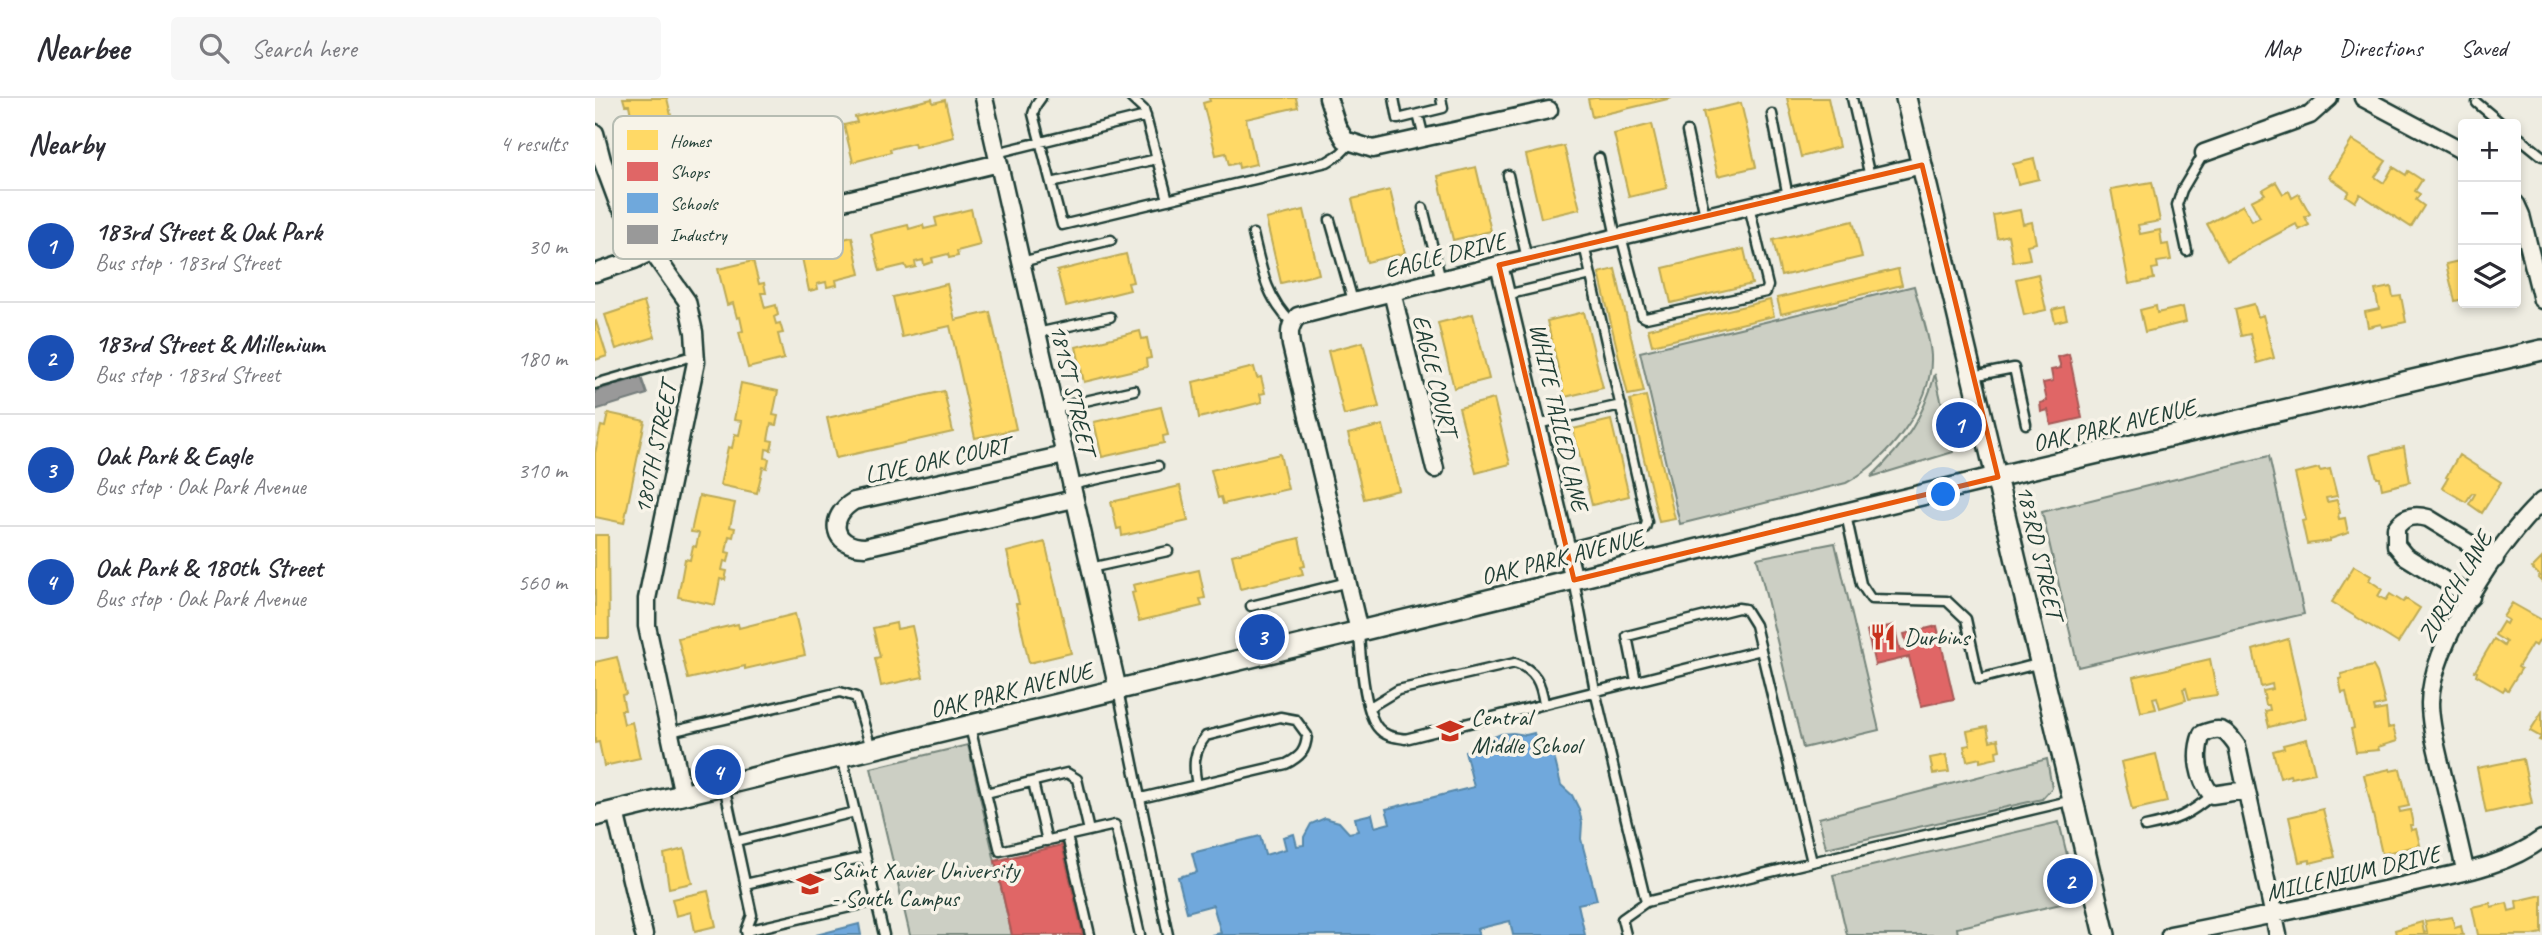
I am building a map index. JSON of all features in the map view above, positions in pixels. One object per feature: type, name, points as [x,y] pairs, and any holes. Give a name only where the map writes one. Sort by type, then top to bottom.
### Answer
[{"type":"street","name":"181ST STREET","points":[[983,98],[1118,690]]},
{"type":"street","points":[[1328,98],[1337,126],[1345,140],[1373,149],[1548,104]]},
{"type":"street","name":"183RD STREET","points":[[1906,98],[2105,935]]},
{"type":"street","points":[[2204,153],[2310,115],[2329,98]]},
{"type":"street","points":[[2363,98],[2458,148]]},
{"type":"street","name":"180TH STREET","points":[[595,133],[600,168],[613,193]]},
{"type":"street","points":[[843,198],[997,158]]},
{"type":"street","name":"EAGLE DRIVE","points":[[1292,323],[1305,313],[1921,165]]},
{"type":"street","points":[[2521,219],[2539,273],[2542,300]]},
{"type":"street","points":[[595,273],[633,259]]},
{"type":"street","name":"180TH STREET","points":[[657,259],[687,301],[697,362],[647,599],[647,626],[683,795]]},
{"type":"street","name":"WHITE TAILED LANE","points":[[1499,265],[1574,580]]},
{"type":"street","name":"EAGLE COURT","points":[[1392,292],[1435,469]]},
{"type":"street","points":[[1292,323],[1289,334],[1291,345],[1359,631]]},
{"type":"street","name":"OAK PARK AVENUE","points":[[595,816],[1997,477],[2542,351]]},
{"type":"street","name":"LIVE OAK COURT","points":[[1065,455],[854,501],[841,508],[837,518],[837,530],[842,540],[852,547],[865,547],[1073,492]]},
{"type":"street","name":"ZURICH LANE","points":[[2465,870],[2434,736],[2430,704],[2432,688],[2444,644],[2471,597],[2525,517],[2542,501]]},
{"type":"street","points":[[2471,597],[2400,551],[2395,539],[2396,528],[2406,518],[2428,518],[2495,559]]},
{"type":"street","points":[[2245,790],[2212,795],[2203,785],[2197,754],[2202,734],[2215,728],[2227,732],[2237,746],[2279,935]]},
{"type":"street","points":[[615,811],[644,935]]},
{"type":"street","name":"MILLENIUM DRIVE","points":[[2169,935],[2274,916],[2465,870],[2512,857],[2542,839]]},
{"type":"lane","points":[[1041,98],[1033,114],[1062,225],[1327,162],[1341,154],[1351,143]]},
{"type":"lane","points":[[1131,98],[1144,110],[1168,200]]},
{"type":"lane","points":[[1394,98],[1398,119],[1443,108],[1441,98]]},
{"type":"lane","points":[[1852,98],[1870,177]]},
{"type":"lane","points":[[2477,103],[2496,119]]},
{"type":"lane","points":[[1418,114],[1424,138]]},
{"type":"lane","points":[[1772,114],[1789,197]]},
{"type":"lane","points":[[997,158],[1040,142],[1146,116]]},
{"type":"lane","points":[[1687,132],[1705,216]]},
{"type":"lane","points":[[2521,139],[2542,156]]},
{"type":"lane","points":[[2187,251],[2177,205],[2182,190],[2204,153]]},
{"type":"lane","points":[[1599,158],[1618,237],[1642,316],[1646,318],[1766,292],[1768,286],[1749,206]]},
{"type":"lane","points":[[1051,183],[1157,159]]},
{"type":"lane","points":[[1508,175],[1527,259]]},
{"type":"lane","points":[[1423,208],[1441,280]]},
{"type":"lane","points":[[1330,220],[1353,301]]},
{"type":"lane","points":[[1253,233],[1265,284],[1279,310],[1292,323]]},
{"type":"lane","points":[[1021,261],[1111,240]]},
{"type":"lane","points":[[1566,548],[1644,528],[1647,522],[1584,245]]},
{"type":"lane","points":[[1506,295],[1591,275]]},
{"type":"lane","points":[[1037,333],[1110,317]]},
{"type":"lane","points":[[595,384],[696,355]]},
{"type":"lane","points":[[1973,376],[2014,368],[2027,424]]},
{"type":"lane","points":[[1054,408],[1134,390]]},
{"type":"lane","points":[[1537,424],[1621,405]]},
{"type":"lane","points":[[1073,492],[1158,466]]},
{"type":"lane","points":[[1845,514],[1861,584],[1871,599],[1948,601],[1966,619],[1979,678],[2041,663]]},
{"type":"lane","points":[[1090,568],[1168,551]]},
{"type":"lane","points":[[1574,580],[1595,691],[1646,902]]},
{"type":"lane","points":[[1251,606],[1348,582]]},
{"type":"lane","points":[[1636,681],[1627,636],[1738,608],[1745,610],[1752,617],[1812,862]]},
{"type":"lane","points":[[1359,631],[1361,667],[1378,729],[1389,736],[1405,738],[1761,650]]},
{"type":"lane","points":[[1370,707],[1398,690],[1515,663],[1528,667],[1535,675],[1540,684],[1544,704]]},
{"type":"lane","points":[[1118,690],[1168,935]]},
{"type":"lane","points":[[670,732],[840,692],[856,697],[872,749]]},
{"type":"lane","points":[[1141,798],[1197,785],[1286,764],[1306,749],[1307,735],[1296,720],[1280,717],[1206,736],[1198,746],[1194,760],[1197,785]]},
{"type":"lane","points":[[970,725],[1000,851],[1115,825],[1140,935]]},
{"type":"lane","points":[[842,756],[884,935]]},
{"type":"lane","points":[[986,793],[1067,773],[1077,779],[1089,831]]},
{"type":"lane","points":[[1033,782],[1047,841]]},
{"type":"lane","points":[[724,785],[752,915],[747,933],[876,901]]},
{"type":"lane","points":[[2145,827],[2193,813],[2212,795]]},
{"type":"lane","points":[[1626,935],[1622,919],[1646,902],[2073,800]]},
{"type":"lane","points":[[736,841],[855,813]]},
{"type":"lane","points":[[1067,836],[1090,935]]},
{"type":"lane","points":[[745,884],[865,857]]},
{"type":"highlighted area","points":[[1922,165],[1998,477],[1574,580],[1499,265]]},
{"type":"shaded area","points":[[1914,286],[1927,330],[1931,356],[1930,374],[1916,412],[1905,430],[1877,461],[1846,483],[1680,524],[1640,352]]},
{"type":"shaded area","points":[[1935,374],[1953,452],[1871,477],[1911,430],[1925,405]]},
{"type":"shaded area","points":[[2269,456],[2304,614],[2078,667],[2042,512]]},
{"type":"shaded area","points":[[1835,543],[1879,730],[1803,748],[1757,558]]},
{"type":"shaded area","points":[[968,745],[1012,935],[910,935],[871,768]]},
{"type":"shaded area","points":[[2047,759],[2052,788],[2042,799],[1826,848],[1819,818]]},
{"type":"shaded area","points":[[2059,822],[2078,900],[1957,928],[1958,935],[1847,935],[1833,875]]},
{"type":"building: Homes","points":[[623,98],[667,98],[671,116],[631,116],[629,105],[625,105]]},
{"type":"building: Homes","points":[[1209,98],[1296,98],[1298,107],[1246,119],[1256,164],[1239,168],[1238,163],[1229,165],[1226,153],[1216,155],[1203,103],[1210,101]]},
{"type":"building: Homes","points":[[1672,98],[1592,117],[1588,99]]},
{"type":"building: Homes","points":[[1787,98],[1828,98],[1839,147],[1801,157]]},
{"type":"building: Homes","points":[[932,99],[933,103],[945,100],[954,137],[915,147],[914,143],[853,162],[844,125],[857,122],[855,117]]},
{"type":"building: Homes","points":[[1741,103],[1756,167],[1718,176],[1703,112]]},
{"type":"building: Homes","points":[[1652,124],[1667,188],[1629,197],[1614,134]]},
{"type":"building: Homes","points":[[2352,140],[2386,161],[2375,177],[2384,183],[2393,167],[2406,175],[2408,171],[2422,180],[2415,191],[2420,194],[2416,200],[2424,206],[2411,227],[2360,194],[2355,202],[2346,196],[2349,191],[2329,177]]},
{"type":"building: Homes","points":[[1564,146],[1580,209],[1541,218],[1526,155]]},
{"type":"building: Homes","points":[[2034,159],[2039,179],[2018,184],[2013,164]]},
{"type":"building: Homes","points":[[1476,167],[1491,231],[1453,240],[1438,176]]},
{"type":"building: Homes","points":[[2152,182],[2160,221],[2138,225],[2140,234],[2160,230],[2162,245],[2168,244],[2171,260],[2157,262],[2158,268],[2152,269],[2154,279],[2129,284],[2111,189]]},
{"type":"building: Homes","points":[[2276,182],[2283,194],[2289,191],[2292,198],[2299,194],[2310,214],[2305,217],[2309,225],[2299,230],[2296,224],[2227,261],[2207,224],[2243,205],[2252,221],[2260,217],[2251,201],[2265,194],[2262,190]]},
{"type":"building: Homes","points":[[1390,190],[1405,253],[1367,262],[1352,199]]},
{"type":"building: Homes","points":[[971,209],[980,245],[957,251],[958,256],[949,258],[948,254],[932,258],[933,262],[924,265],[923,260],[915,262],[916,267],[907,269],[905,265],[880,271],[871,234],[908,225],[909,229],[923,225],[924,229],[937,226],[935,218]]},
{"type":"building: Homes","points":[[1304,210],[1319,274],[1281,283],[1266,219]]},
{"type":"building: Homes","points":[[2020,210],[2023,224],[2032,222],[2036,243],[2027,245],[2030,259],[2013,262],[2008,235],[1997,238],[1993,215]]},
{"type":"building: Homes","points":[[1853,221],[1862,257],[1781,276],[1773,240]]},
{"type":"building: Homes","points":[[852,237],[860,274],[836,280],[837,285],[827,287],[826,282],[817,284],[818,289],[809,291],[802,259],[843,259],[843,239]]},
{"type":"building: Homes","points":[[1744,249],[1752,284],[1671,303],[1663,268]]},
{"type":"building: Homes","points":[[1126,254],[1133,282],[1128,283],[1130,290],[1066,306],[1057,271]]},
{"type":"building: Homes","points":[[753,261],[759,284],[764,283],[766,293],[761,293],[765,308],[776,305],[778,315],[774,317],[776,324],[780,323],[783,333],[778,334],[784,359],[748,368],[739,332],[743,331],[740,317],[737,318],[733,303],[727,305],[718,269]]},
{"type":"building: Homes","points":[[2458,261],[2458,300],[2455,301],[2446,264]]},
{"type":"building: Homes","points":[[1615,269],[1644,392],[1628,395],[1599,273]]},
{"type":"building: Homes","points":[[1898,269],[1902,285],[1781,314],[1777,298]]},
{"type":"building: Homes","points":[[2038,274],[2046,310],[2024,315],[2016,279]]},
{"type":"building: Homes","points":[[947,284],[955,320],[990,312],[1016,429],[975,438],[950,326],[902,337],[893,297]]},
{"type":"building: Homes","points":[[2391,287],[2393,297],[2401,296],[2406,322],[2368,327],[2365,312],[2379,309],[2375,290]]},
{"type":"building: Homes","points":[[1770,300],[1774,316],[1652,345],[1648,329]]},
{"type":"building: Homes","points":[[644,302],[655,337],[616,349],[605,315]]},
{"type":"building: Homes","points":[[2254,304],[2258,317],[2263,315],[2274,358],[2257,363],[2250,334],[2241,336],[2235,309]]},
{"type":"building: Homes","points":[[2156,306],[2157,313],[2183,307],[2186,322],[2145,332],[2140,310]]},
{"type":"building: Homes","points":[[2064,307],[2067,319],[2055,322],[2052,310]]},
{"type":"building: Homes","points":[[1584,312],[1603,388],[1565,397],[1547,321]]},
{"type":"building: Homes","points":[[1473,314],[1489,379],[1454,388],[1438,323]]},
{"type":"building: Homes","points":[[595,322],[607,356],[595,360]]},
{"type":"building: Homes","points":[[1140,331],[1142,339],[1147,338],[1151,358],[1146,359],[1147,367],[1084,382],[1076,347]]},
{"type":"building: Homes","points":[[1363,342],[1379,407],[1344,415],[1328,351]]},
{"type":"building: Homes","points":[[1254,367],[1257,378],[1261,377],[1265,393],[1260,394],[1262,402],[1199,418],[1193,382]]},
{"type":"building: Homes","points":[[741,383],[778,391],[773,415],[778,416],[776,425],[771,424],[768,440],[773,441],[771,450],[766,449],[765,458],[769,459],[767,468],[763,467],[757,493],[720,485],[728,447],[732,448],[735,434],[739,435],[742,421],[734,420]]},
{"type":"building: Homes","points":[[944,391],[953,432],[836,458],[827,418]]},
{"type":"building: Homes","points":[[1646,396],[1675,519],[1659,522],[1630,400]]},
{"type":"building: Homes","points":[[1494,399],[1510,464],[1476,473],[1459,408]]},
{"type":"building: Homes","points":[[1161,407],[1168,435],[1163,436],[1164,443],[1102,457],[1094,422]]},
{"type":"building: Homes","points":[[608,413],[645,421],[624,523],[595,517],[595,453],[601,426],[605,427]]},
{"type":"building: Homes","points":[[1611,420],[1629,496],[1592,505],[1573,429]]},
{"type":"building: Homes","points":[[1383,425],[1399,490],[1364,499],[1348,434]]},
{"type":"building: Homes","points":[[2404,447],[2410,482],[2382,489],[2371,455]]},
{"type":"building: Homes","points":[[1280,454],[1288,489],[1223,504],[1221,497],[1218,498],[1211,470]]},
{"type":"building: Homes","points":[[2459,455],[2501,482],[2482,513],[2469,504],[2475,494],[2472,493],[2466,502],[2442,488]]},
{"type":"building: Homes","points":[[2319,468],[2320,471],[2330,469],[2337,496],[2326,498],[2327,502],[2337,500],[2339,519],[2345,518],[2348,533],[2330,541],[2307,544],[2302,521],[2306,520],[2295,474]]},
{"type":"building: Homes","points":[[1180,486],[1188,521],[1122,536],[1121,528],[1117,529],[1111,502]]},
{"type":"building: Homes","points":[[699,496],[735,503],[730,527],[735,528],[733,537],[729,536],[726,552],[730,553],[728,562],[724,561],[722,570],[727,571],[725,580],[720,579],[715,605],[678,597],[685,559],[690,560],[699,533],[691,532]]},
{"type":"building: Homes","points":[[595,535],[608,535],[609,638],[595,638]]},
{"type":"building: Homes","points":[[1299,538],[1305,566],[1301,567],[1303,574],[1240,589],[1232,555]]},
{"type":"building: Homes","points":[[1045,542],[1071,653],[1029,663],[1007,552]]},
{"type":"building: Homes","points":[[2542,558],[2542,582],[2532,568]]},
{"type":"building: Homes","points":[[2354,566],[2371,576],[2369,580],[2382,589],[2378,596],[2386,600],[2390,594],[2403,602],[2406,599],[2420,608],[2398,643],[2332,602]]},
{"type":"building: Homes","points":[[1199,570],[1205,598],[1200,599],[1202,606],[1139,621],[1132,593],[1135,592],[1133,585]]},
{"type":"building: Homes","points":[[2512,603],[2542,620],[2542,636],[2536,646],[2532,644],[2518,667],[2521,669],[2508,690],[2505,688],[2503,691],[2476,675],[2475,671],[2494,639],[2504,646],[2506,642],[2495,635],[2503,622],[2506,624],[2508,620],[2503,617]]},
{"type":"building: Homes","points":[[795,614],[805,655],[688,679],[678,638],[738,624],[739,628]]},
{"type":"building: Homes","points":[[896,623],[897,629],[912,626],[923,677],[881,686],[875,658],[880,657],[873,628]]},
{"type":"building: Homes","points":[[2288,639],[2306,718],[2269,727],[2265,711],[2270,710],[2263,691],[2273,689],[2272,684],[2261,687],[2253,650]]},
{"type":"building: Homes","points":[[617,657],[626,694],[622,695],[625,710],[621,710],[624,724],[632,722],[640,758],[604,766],[599,742],[595,743],[595,662]]},
{"type":"building: Homes","points":[[2210,659],[2217,695],[2189,699],[2186,688],[2183,689],[2186,700],[2160,708],[2157,697],[2153,698],[2156,709],[2141,712],[2133,677]]},
{"type":"building: Homes","points":[[2373,666],[2385,704],[2374,707],[2375,711],[2386,709],[2388,728],[2393,727],[2397,741],[2378,747],[2379,750],[2356,752],[2346,692],[2342,693],[2339,679],[2342,678],[2341,674]]},
{"type":"building: Homes","points":[[2542,712],[2542,741],[2539,740],[2541,737],[2530,731]]},
{"type":"building: Homes","points":[[1987,727],[1990,741],[1998,739],[2000,750],[1996,751],[1997,758],[1980,762],[1980,758],[1967,761],[1964,746],[1970,745],[1967,731]]},
{"type":"building: Homes","points":[[2307,739],[2315,773],[2280,778],[2273,751],[2284,748],[2283,745]]},
{"type":"building: Homes","points":[[2156,754],[2167,802],[2132,810],[2121,762]]},
{"type":"building: Homes","points":[[1946,755],[1949,772],[1933,774],[1930,758]]},
{"type":"building: Homes","points":[[2523,759],[2532,803],[2486,813],[2477,768]]},
{"type":"building: Homes","points":[[2400,769],[2409,806],[2399,808],[2400,812],[2410,810],[2413,825],[2410,825],[2411,830],[2416,829],[2420,845],[2382,854],[2364,775]]},
{"type":"building: Homes","points":[[2323,809],[2335,857],[2310,863],[2310,860],[2299,862],[2289,817]]},
{"type":"building: Homes","points":[[684,849],[692,883],[669,888],[664,854]]},
{"type":"building: Homes","points":[[708,891],[716,926],[695,931],[691,912],[676,916],[672,899]]},
{"type":"building: Homes","points":[[2542,895],[2542,933],[2478,935],[2472,907],[2490,903],[2491,907],[2507,903],[2509,911],[2517,909],[2516,901]]},
{"type":"building: Homes","points":[[2452,917],[2455,928],[2461,926],[2463,935],[2396,935],[2395,930],[2422,922],[2424,933],[2427,932],[2425,921]]},
{"type":"building: Shops","points":[[2069,354],[2082,418],[2051,425],[2048,410],[2041,412],[2040,403],[2047,401],[2043,383],[2053,381],[2051,370],[2061,368],[2058,357]]},
{"type":"building: Shops","points":[[1894,625],[1900,651],[1908,649],[1904,634],[1937,626],[1954,699],[1921,706],[1909,657],[1875,665],[1867,631]]},
{"type":"building: Shops","points":[[1062,845],[1083,935],[1012,935],[995,861]]},
{"type":"building: Schools","points":[[1534,733],[1538,748],[1551,744],[1561,785],[1572,795],[1579,809],[1581,839],[1597,900],[1578,904],[1585,935],[1513,935],[1510,921],[1477,929],[1479,935],[1211,935],[1221,933],[1213,905],[1187,912],[1178,877],[1197,872],[1192,853],[1260,836],[1265,855],[1286,849],[1283,837],[1294,834],[1297,846],[1304,845],[1304,837],[1311,824],[1325,818],[1339,822],[1349,833],[1358,831],[1355,818],[1372,814],[1375,827],[1390,823],[1386,809],[1474,787],[1465,751],[1479,747],[1501,734]]},
{"type":"building: Schools","points":[[859,924],[861,935],[816,935]]},
{"type":"building: Industry","points":[[641,377],[647,394],[595,410],[595,391]]},
{"type":"place","name":"183rd Street & Oak Park","points":[[1959,425]]},
{"type":"place","name":"Oak Park & Eagle","points":[[1262,637]]},
{"type":"place","name":"Durbins","points":[[1883,637]]},
{"type":"place","name":"Central Middle School","points":[[1450,731]]},
{"type":"place","name":"Oak Park & 180th Street","points":[[718,772]]},
{"type":"place","name":"183rd Street & Millenium","points":[[2070,881]]},
{"type":"place","name":"Saint Xavier University - South Campus","points":[[810,884]]}]
